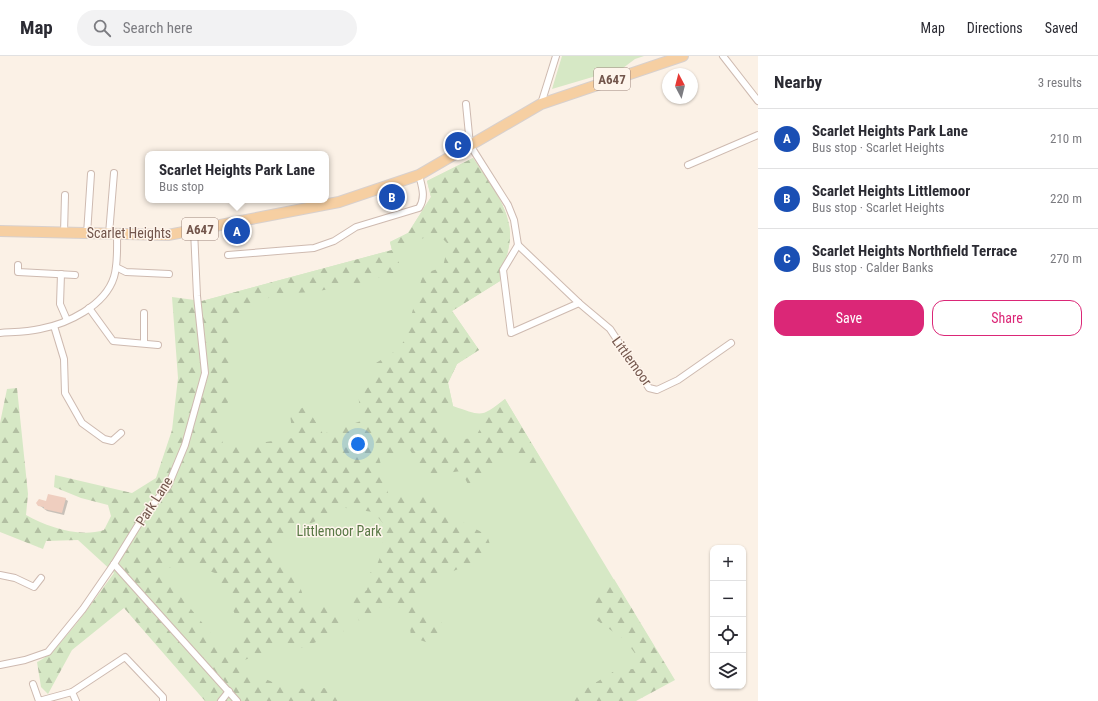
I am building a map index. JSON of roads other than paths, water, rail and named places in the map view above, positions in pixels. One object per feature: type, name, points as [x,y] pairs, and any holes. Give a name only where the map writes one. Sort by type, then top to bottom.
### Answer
[{"type":"main road","name":"A647","points":[[419,175],[540,104],[683,56]]},
{"type":"main road","name":"Scarlet Heights","points":[[0,231],[168,235],[339,202],[419,175]]},
{"type":"street","points":[[540,104],[556,56]]},
{"type":"street","points":[[723,56],[758,101]]},
{"type":"street","points":[[466,104],[470,146],[508,205],[514,220],[518,245],[503,270],[511,333],[579,303]]},
{"type":"street","points":[[688,165],[758,135]]},
{"type":"street","points":[[0,333],[25,331],[54,326],[89,308],[106,293],[114,278],[116,267],[113,234],[114,172]]},
{"type":"street","points":[[88,234],[91,174]]},
{"type":"street","points":[[228,255],[314,248],[334,241],[356,227],[419,208],[423,201],[419,175]]},
{"type":"street","points":[[64,233],[65,195]]},
{"type":"street","name":"Park Lane","points":[[0,665],[25,660],[48,652],[83,609],[114,564],[143,517],[168,486],[185,445],[205,373],[197,296],[194,230]]},
{"type":"street","name":"Littlemoor","points":[[518,245],[579,303],[610,329],[649,388],[657,390],[678,380],[731,343]]},
{"type":"street","points":[[18,265],[18,272],[75,275]]},
{"type":"street","points":[[116,267],[126,272],[169,274]]},
{"type":"street","points":[[61,274],[60,304],[67,320]]},
{"type":"street","points":[[89,308],[113,341],[158,344]]},
{"type":"street","points":[[144,313],[144,343]]},
{"type":"street","points":[[54,326],[64,359],[65,393],[82,423],[104,439],[112,441],[121,433]]},
{"type":"street","points":[[114,564],[237,701]]},
{"type":"street","points":[[0,575],[15,578],[34,587],[40,578]]},
{"type":"street","points":[[33,684],[40,701],[72,692],[124,657],[163,697],[163,701]]},
{"type":"street","points":[[72,692],[76,701]]},
{"type":"street","points":[[221,701],[229,692]]},
{"type":"place","name":"Scarlet Heights Northfield Terrace","points":[[458,145]]},
{"type":"place","name":"Scarlet Heights Littlemoor","points":[[392,197]]},
{"type":"place","name":"Scarlet Heights Park Lane","points":[[237,231]]},
{"type":"park label","name":"Littlemoor Park","points":[[339,531]]}]
